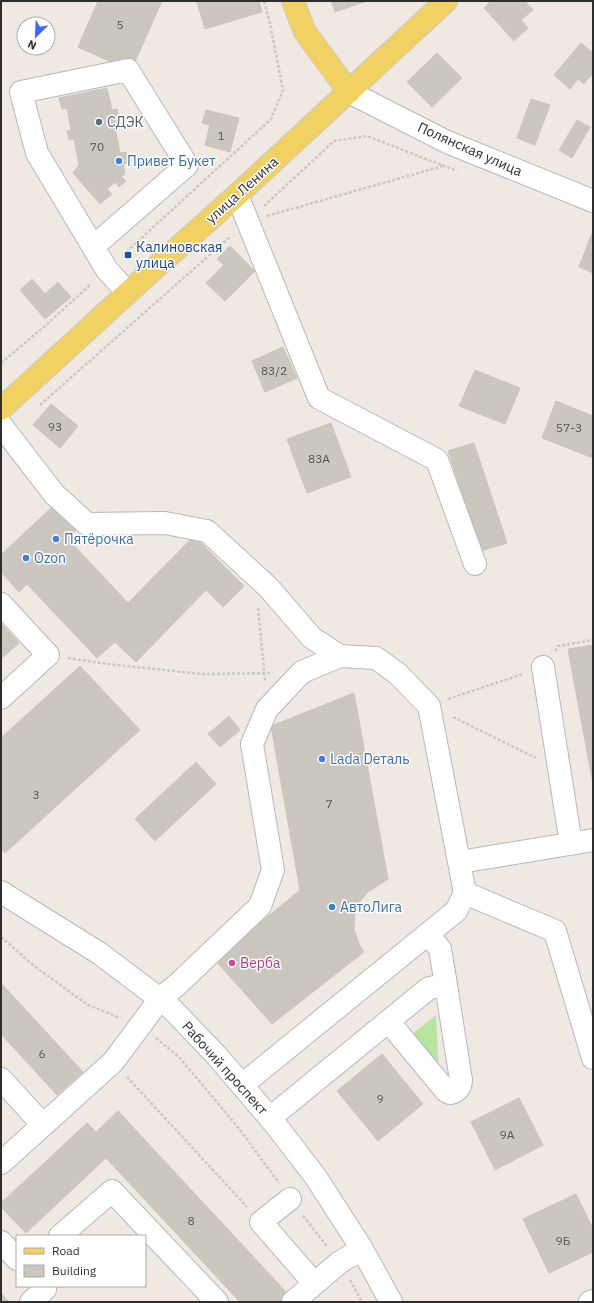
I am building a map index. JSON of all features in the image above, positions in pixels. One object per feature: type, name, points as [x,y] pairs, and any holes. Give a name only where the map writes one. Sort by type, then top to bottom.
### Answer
[{"type":"main road","points":[[293,1],[304,32],[349,92]]},
{"type":"main road","name":"улица Ленина","points":[[1,409],[237,195],[446,1]]},
{"type":"street","points":[[93,247],[187,165],[128,70],[21,92],[36,153],[93,247],[107,270],[128,293]]},
{"type":"street","name":"Полянская улица","points":[[349,92],[447,142],[593,201]]},
{"type":"street","points":[[237,195],[318,398],[437,460],[475,564]]},
{"type":"street","points":[[1,425],[54,494],[87,524],[165,523],[207,530],[270,588],[312,638],[340,656]]},
{"type":"street","points":[[1,604],[48,655],[1,698]]},
{"type":"street","points":[[1,1164],[113,1062],[160,999],[179,983],[260,906],[273,870],[252,744],[267,709],[302,672],[340,656],[376,658],[398,674],[429,706],[466,893],[456,911],[242,1085]]},
{"type":"street","points":[[543,667],[571,844]]},
{"type":"street","points":[[460,862],[593,840]]},
{"type":"street","name":"Рабочий проспект","points":[[1,892],[99,954],[160,999],[171,1008],[217,1056],[270,1118],[315,1176],[362,1249],[391,1302]]},
{"type":"street","points":[[466,893],[555,931],[593,1058]]},
{"type":"street","points":[[388,1021],[446,1091],[450,1094],[454,1092],[461,1084],[462,1080],[440,949],[428,934]]},
{"type":"street","points":[[270,1118],[429,988],[446,985]]},
{"type":"street","points":[[1,1080],[43,1125]]},
{"type":"street","points":[[61,1235],[112,1191],[217,1302]]},
{"type":"street","points":[[290,1199],[261,1222],[314,1283]]},
{"type":"street","points":[[1,1242],[16,1258]]},
{"type":"street","points":[[292,1302],[340,1262],[362,1249]]},
{"type":"street","points":[[31,1302],[45,1289],[43,1287]]},
{"type":"path","points":[[247,221],[444,166]]},
{"type":"path","points":[[255,575],[267,709]]},
{"type":"path","points":[[429,706],[543,667],[558,646],[593,640]]},
{"type":"path","points":[[48,655],[106,664],[202,674],[302,672]]},
{"type":"path","points":[[429,706],[559,770]]},
{"type":"path","points":[[1,937],[33,965],[88,1005],[141,1026],[179,1057],[237,1126],[290,1199],[340,1262],[362,1302]]},
{"type":"path","points":[[113,1062],[261,1222]]},
{"type":"green space","points":[[436,1015],[439,1074],[409,1037]]},
{"type":"building","points":[[98,1],[162,1],[131,71],[78,47]]},
{"type":"building","points":[[259,1],[262,12],[205,29],[197,2]]},
{"type":"building","points":[[331,1],[367,1],[335,12]]},
{"type":"building","points":[[491,1],[525,1],[533,10],[521,20],[528,28],[514,41],[484,8]]},
{"type":"building","points":[[581,43],[593,53],[593,77],[591,75],[584,84],[578,79],[570,89],[554,75]]},
{"type":"building","points":[[437,53],[462,78],[432,107],[407,82]]},
{"type":"building","points":[[107,88],[112,110],[117,109],[120,121],[114,122],[120,153],[126,152],[128,163],[123,164],[125,173],[122,177],[126,181],[119,187],[115,182],[107,189],[112,194],[100,204],[73,173],[79,165],[74,139],[69,140],[67,131],[71,130],[67,108],[62,109],[59,98]]},
{"type":"building","points":[[531,99],[550,105],[535,145],[517,138]]},
{"type":"building","points":[[206,110],[239,118],[230,152],[205,145],[210,125],[202,123]]},
{"type":"building","points":[[577,120],[590,127],[572,158],[559,150]]},
{"type":"building","points":[[592,233],[593,234],[593,273],[579,267]]},
{"type":"building","points":[[230,246],[255,271],[225,301],[206,283],[224,265],[217,259]]},
{"type":"building","points":[[32,279],[45,294],[58,282],[71,297],[45,319],[20,290]]},
{"type":"building","points":[[283,347],[297,378],[265,392],[252,361]]},
{"type":"building","points":[[475,370],[520,388],[505,424],[459,406]]},
{"type":"building","points":[[556,401],[593,416],[593,458],[542,438]]},
{"type":"building","points":[[51,404],[78,426],[60,448],[33,425]]},
{"type":"building","points":[[331,423],[351,477],[307,493],[287,439]]},
{"type":"building","points":[[474,443],[507,543],[481,551],[448,451]]},
{"type":"building","points":[[53,506],[76,531],[68,539],[128,603],[194,536],[244,586],[223,607],[206,590],[136,662],[115,642],[97,658],[27,584],[19,592],[1,572],[1,555]]},
{"type":"building","points":[[1,623],[19,643],[1,659]]},
{"type":"building","points":[[593,645],[593,784],[568,649]]},
{"type":"building","points":[[80,666],[140,730],[5,853],[1,849],[1,738]]},
{"type":"building","points":[[354,693],[388,879],[368,892],[355,907],[354,930],[364,952],[272,1024],[215,960],[300,890],[271,726]]},
{"type":"building","points":[[229,716],[240,730],[220,747],[208,734]]},
{"type":"building","points":[[196,762],[216,784],[155,841],[135,819]]},
{"type":"building","points":[[1,983],[83,1072],[57,1095],[1,1034]]},
{"type":"building","points":[[382,1054],[423,1104],[378,1141],[337,1091]]},
{"type":"building","points":[[519,1098],[543,1145],[495,1170],[471,1122]]},
{"type":"building","points":[[118,1111],[288,1294],[280,1302],[240,1302],[106,1158],[26,1233],[1,1207],[1,1203],[87,1123],[96,1132]]},
{"type":"building","points":[[576,1194],[593,1229],[593,1252],[549,1273],[523,1219]]},
{"type":"building","points":[[1,1293],[9,1302],[1,1302]]},
{"type":"place","name":"СДЭК","points":[[99,122]]},
{"type":"place","name":"Привет Букет","points":[[119,161]]},
{"type":"place","name":"Калиновская улица","points":[[128,255]]},
{"type":"place","name":"Пятёрочка","points":[[56,539]]},
{"type":"place","name":"Ozon","points":[[26,558]]},
{"type":"place","name":"Lada Dеталь","points":[[322,759]]},
{"type":"place","name":"АвтоЛига","points":[[332,907]]},
{"type":"place","name":"Верба","points":[[232,963]]}]
